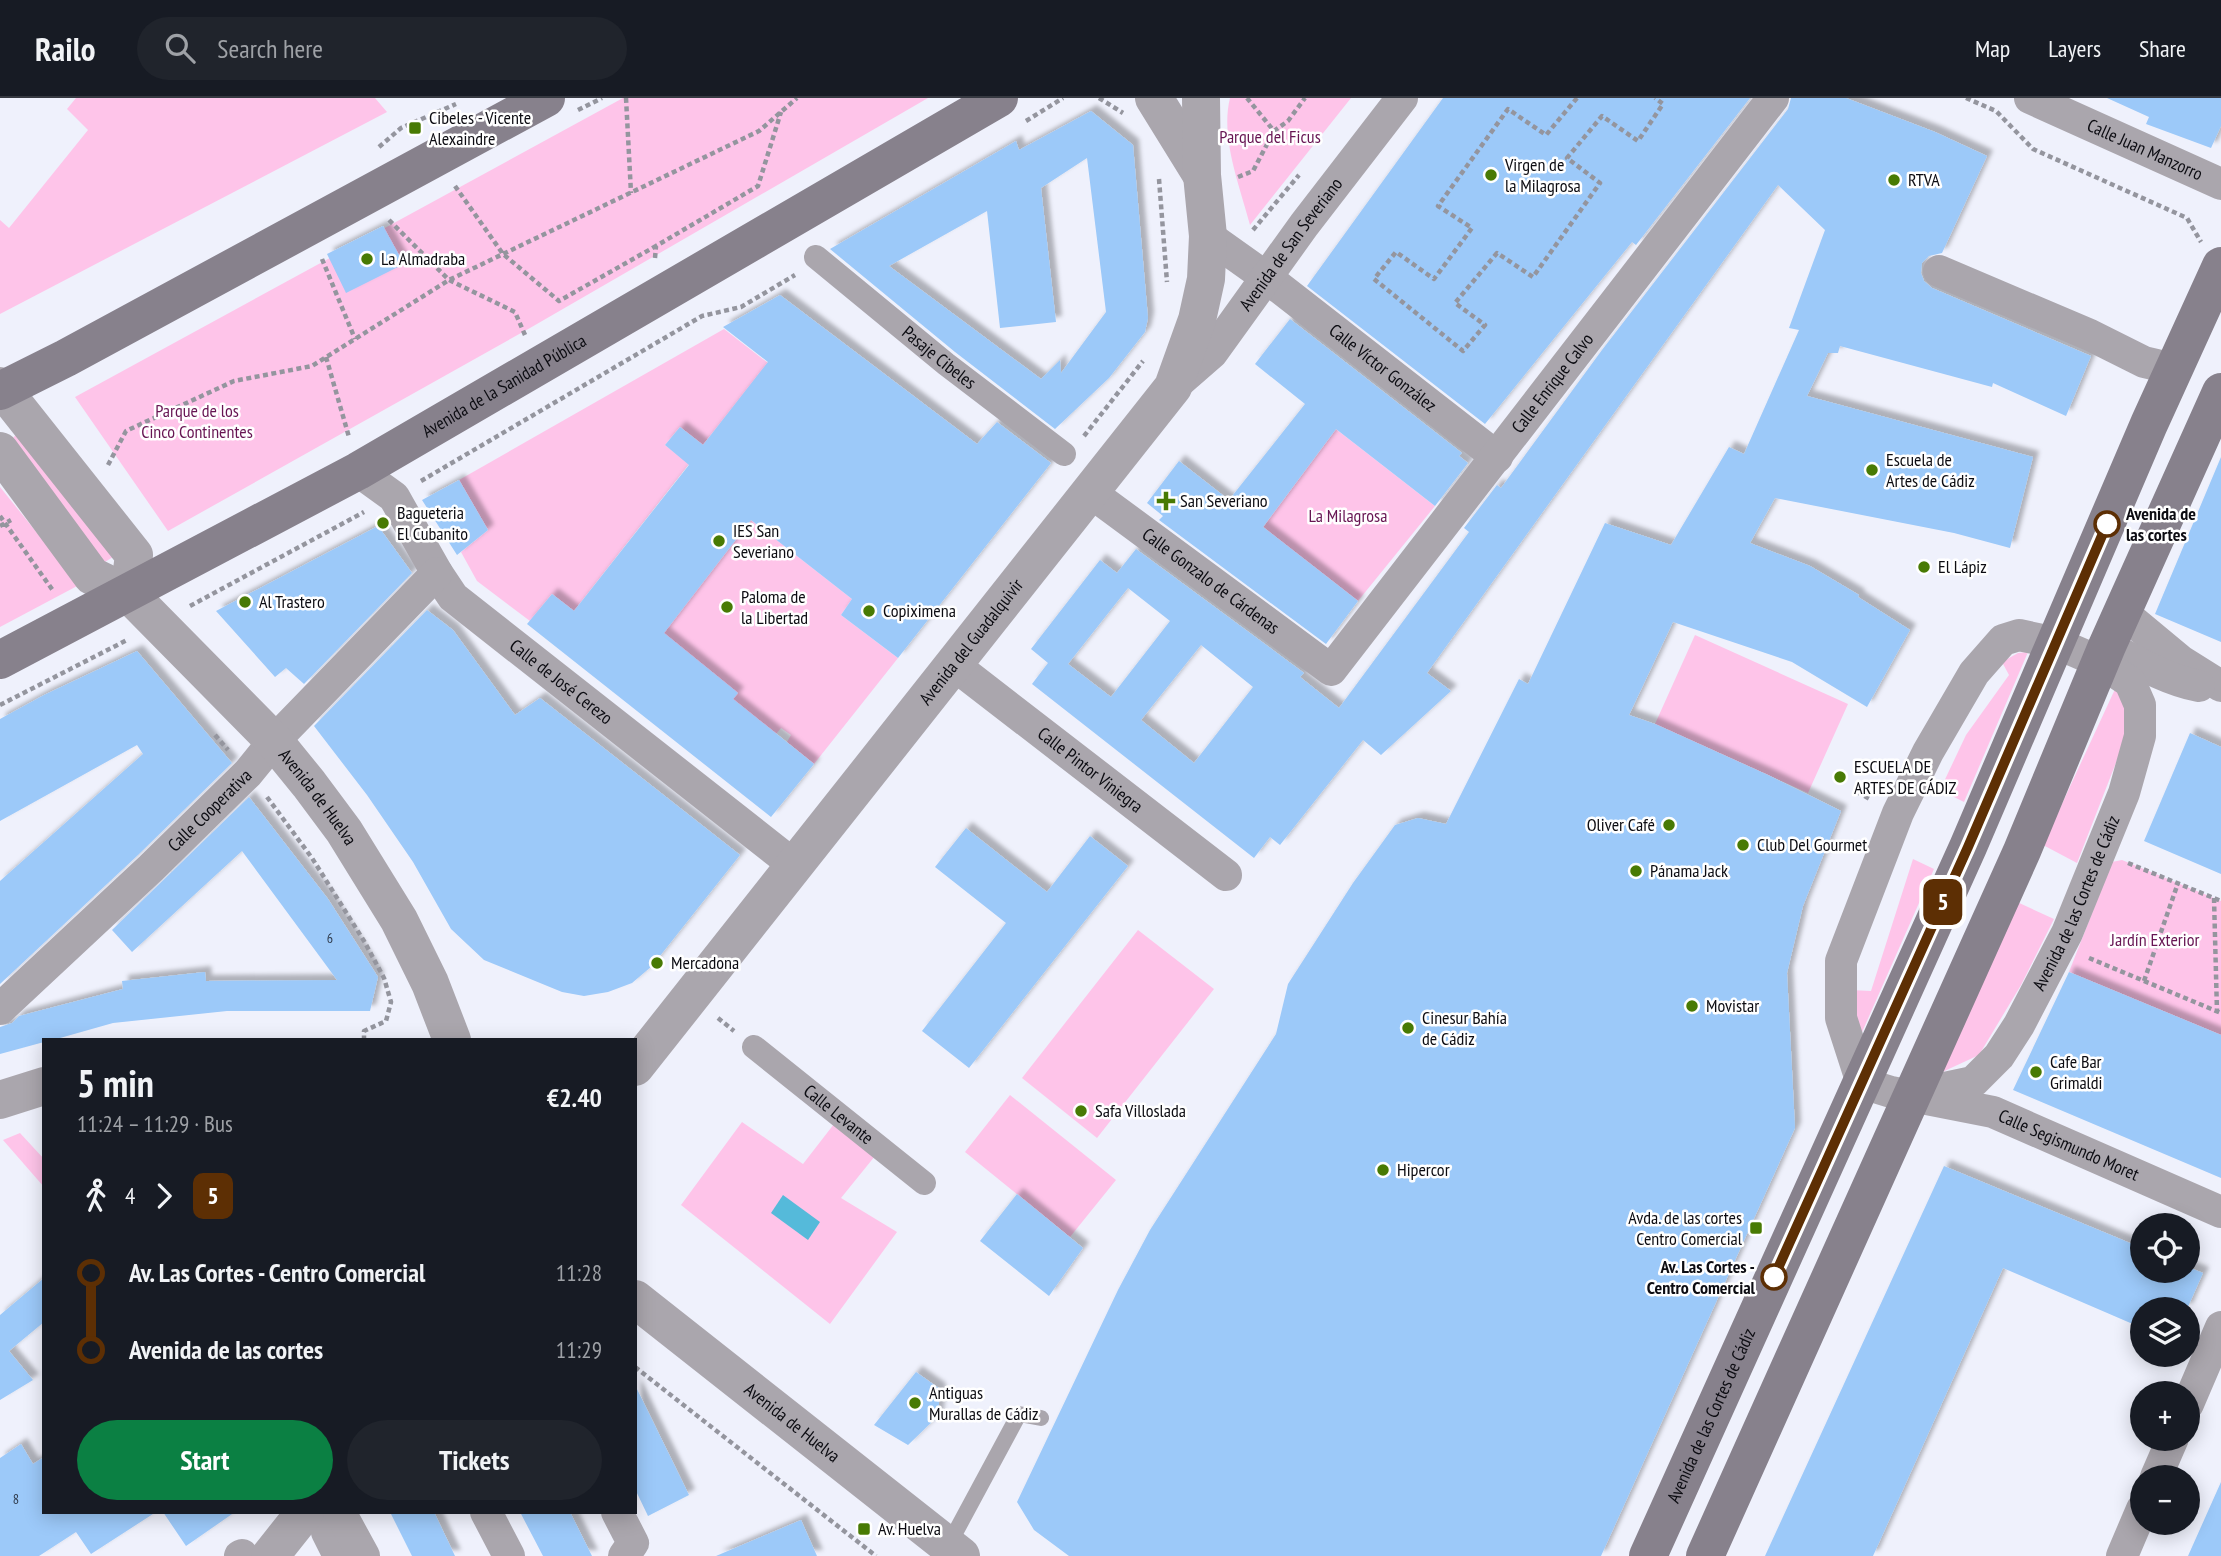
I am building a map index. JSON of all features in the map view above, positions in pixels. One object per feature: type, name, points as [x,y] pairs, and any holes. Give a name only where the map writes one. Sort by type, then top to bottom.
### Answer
[{"type":"main road","name":"Avenida de la Sanidad Pública","points":[[0,660],[130,594],[358,471],[999,98]]},
{"type":"main road","points":[[1,389],[559,106]]},
{"type":"main road","name":"Avenida de las Cortes de Cádiz","points":[[1648,1556],[1968,847],[2174,369],[2213,256]]},
{"type":"main road","points":[[1705,1556],[2022,851],[2109,640],[2221,392]]},
{"type":"street","name":"Avenida del Guadalquivir","points":[[1154,98],[1220,176]]},
{"type":"street","name":"Avenida del Guadalquivir","points":[[637,1064],[1173,387],[1197,320],[1206,279],[1208,236],[1220,176],[1201,98]]},
{"type":"street","name":"Avenida de San Severiano","points":[[1173,387],[1212,353],[1304,225],[1402,98]]},
{"type":"street","name":"Calle Enrique Calvo","points":[[1331,670],[1773,98]]},
{"type":"street","name":"Calle Juan Manzorro","points":[[2030,98],[2221,184]]},
{"type":"street","name":"Calle Víctor González","points":[[1208,236],[1267,278],[1497,457]]},
{"type":"street","name":"Pasaje Cibeles","points":[[816,257],[946,364],[1064,454]]},
{"type":"street","points":[[1939,271],[2090,335],[2144,362],[2174,369]]},
{"type":"street","points":[[0,451],[92,576],[130,594],[134,555],[1,389]]},
{"type":"street","name":"Calle de José Cerezo","points":[[358,471],[394,497],[453,597],[794,865]]},
{"type":"street","name":"Calle Gonzalo de Cárdenas","points":[[1090,492],[1331,670]]},
{"type":"street","name":"Avenida de las Cortes de Cádiz","points":[[2019,635],[2056,643],[2109,640],[2140,705],[2140,736],[2124,793],[2071,922],[2019,1025],[1999,1056],[1973,1082],[1912,1095],[1861,1083],[1841,1018],[1841,961],[1898,813],[1928,752],[1974,673],[2003,640],[2019,635],[2048,615],[2090,565]]},
{"type":"street","name":"Calle Cooperativa","points":[[0,1009],[229,792],[274,741],[437,573]]},
{"type":"street","name":"Avenida de Huelva","points":[[130,594],[274,741],[344,831],[399,920],[430,983],[451,1038]]},
{"type":"street","points":[[2109,640],[2142,665],[2188,684],[2221,688]]},
{"type":"street","name":"Calle Pintor Viniegra","points":[[954,665],[1226,875]]},
{"type":"street","points":[[632,1038],[670,1021]]},
{"type":"street","name":"Calle Levante","points":[[754,1047],[924,1183]]},
{"type":"street","points":[[0,1100],[42,1087]]},
{"type":"street","name":"Calle Segismundo Moret","points":[[1912,1095],[1993,1112],[2221,1212]]},
{"type":"street","name":"Avenida de Huelva","points":[[637,1301],[949,1553]]},
{"type":"street","points":[[2198,1381],[2221,1328]]},
{"type":"street","points":[[241,1556],[273,1514]]},
{"type":"street","points":[[271,1556],[303,1514]]},
{"type":"street","points":[[323,1514],[327,1532],[339,1556]]},
{"type":"street","points":[[341,1514],[364,1556]]},
{"type":"street","points":[[487,1514],[509,1556]]},
{"type":"street","points":[[618,1514],[633,1543],[624,1556]]},
{"type":"street","points":[[2122,1556],[2131,1535]]},
{"type":"lane","points":[[949,1553],[1020,1414],[1041,1418]]},
{"type":"path","points":[[559,106],[603,98]]},
{"type":"path","points":[[626,98],[631,192]]},
{"type":"path","points":[[99,458],[106,469],[126,431],[234,381],[312,366],[449,280],[759,131],[797,98]]},
{"type":"path","points":[[1041,111],[1063,98]]},
{"type":"path","points":[[1247,98],[1274,131]]},
{"type":"path","points":[[1220,176],[1253,171],[1274,131],[1288,121],[1305,98]]},
{"type":"path","points":[[1577,98],[1546,135],[1508,109],[1438,206],[1472,228],[1434,279],[1396,252],[1374,279],[1463,351],[1485,325],[1455,303],[1497,253],[1533,277],[1600,183],[1567,158],[1602,116],[1638,141],[1664,104],[1655,98]]},
{"type":"path","points":[[1966,98],[1996,111],[2034,149],[2187,218],[2213,256]]},
{"type":"path","points":[[450,178],[503,254],[559,302],[758,186],[782,111]]},
{"type":"path","points":[[1159,179],[1167,284]]},
{"type":"path","points":[[383,214],[449,280],[516,312],[527,339],[532,336]]},
{"type":"path","points":[[654,267],[656,246]]},
{"type":"path","points":[[318,249],[355,339]]},
{"type":"path","points":[[326,357],[349,438],[361,432]]},
{"type":"path","points":[[1064,454],[1088,432],[1144,360]]},
{"type":"path","points":[[3,524],[41,506]]},
{"type":"path","points":[[0,516],[3,524],[62,602]]},
{"type":"path","points":[[2123,874],[2129,862],[2221,901]]},
{"type":"path","points":[[2144,981],[2178,883]]},
{"type":"path","points":[[2094,946],[2089,958],[2219,1012],[2214,898]]},
{"type":"path","points":[[637,1369],[876,1556]]},
{"type":"green space","points":[[76,98],[375,98],[387,112],[0,314],[0,220],[9,228],[88,130],[67,109]]},
{"type":"green space","name":"Parque de los Cinco Continentes","points":[[623,98],[928,98],[530,328],[168,531],[75,397]]},
{"type":"green space","name":"Parque del Ficus","points":[[1230,98],[1351,98],[1250,225],[1229,145]]},
{"type":"green space","points":[[724,329],[768,363],[703,445],[680,427],[665,445],[689,464],[574,611],[552,594],[530,621],[477,581],[461,552],[488,530],[459,480]]},
{"type":"green space","name":"La Milagrosa","points":[[1336,429],[1435,506],[1358,601],[1263,527]]},
{"type":"green space","points":[[18,432],[113,557],[100,565],[9,443]]},
{"type":"green space","points":[[0,487],[79,585],[0,627]]},
{"type":"green space","points":[[751,520],[852,599],[841,615],[898,658],[814,764],[787,742],[791,735],[781,728],[776,734],[658,640]]},
{"type":"green space","points":[[1695,635],[1848,704],[1808,793],[1655,724]]},
{"type":"green space","points":[[2028,652],[1964,802],[1940,790],[1966,735],[2009,675],[2002,662],[2018,653]]},
{"type":"green space","points":[[2116,687],[2127,699],[2124,742],[2077,863],[2043,845]]},
{"type":"green space","points":[[1913,859],[1934,869],[1859,1039],[1850,990],[1871,991]]},
{"type":"green space","name":"Jardín Exterior","points":[[2122,860],[2221,901],[2221,1035],[2069,972],[2112,862]]},
{"type":"green space","points":[[2017,902],[2054,919],[2021,985],[1979,1055],[1938,1074]]},
{"type":"green space","points":[[1138,930],[1214,989],[1097,1138],[1022,1078]]},
{"type":"green space","points":[[1010,1095],[1116,1180],[1070,1237],[965,1152]]},
{"type":"green space","points":[[742,1122],[803,1164],[834,1124],[875,1156],[841,1198],[897,1232],[830,1324],[681,1205]]},
{"type":"green space","points":[[20,1133],[42,1157],[42,1185],[3,1140]]},
{"type":"water","points":[[783,1195],[820,1222],[808,1240],[771,1213]]},
{"type":"building","points":[[1443,98],[1750,98],[1636,245],[1632,242],[1485,424],[1307,286]]},
{"type":"building","points":[[1791,98],[1846,98],[1935,132],[1987,156],[1942,253],[1929,256],[1922,263],[1924,281],[1932,288],[2091,356],[2066,416],[1993,383],[1992,387],[1840,346],[1838,353],[1828,353],[1807,396],[2033,457],[2010,548],[1954,533],[1775,498],[1750,543],[1810,566],[1910,630],[1867,707],[1792,662],[1673,622],[1629,715],[1770,776],[1841,811],[1803,906],[1787,973],[1795,1128],[1601,1556],[1069,1556],[1034,1530],[1017,1502],[1118,1290],[1150,1230],[1276,1034],[1288,984],[1353,883],[1395,825],[1418,818],[1446,824],[1519,679],[1528,684],[1605,523],[1671,545],[1729,447],[1744,454],[1799,330],[1789,328],[1825,230],[1778,185],[1427,673],[1451,691],[1381,755],[1363,740],[1280,845],[1270,837],[1254,858],[1032,684],[1048,663],[1031,649],[1100,560],[1117,573],[1136,549],[1304,673],[1300,677],[1339,708],[1469,532],[1464,528],[1497,485],[1501,488],[1602,350],[1788,109]],"holes":[[[1128,588],[1170,621],[1111,697],[1068,664]],[[1201,645],[1253,687],[1194,763],[1141,720]]]},
{"type":"building","points":[[2107,98],[2221,98],[2221,126],[2211,148],[2146,124],[2149,117]]},
{"type":"building","points":[[1091,111],[1133,145],[1148,318],[1145,332],[1109,378],[1055,429],[955,352],[830,249],[1016,141],[1019,150]],"holes":[[[1087,158],[1106,312],[1061,373],[1060,360],[1041,379],[889,266],[987,211],[1000,328],[1056,322],[1041,188]]]},
{"type":"building","name":"La Almadraba","points":[[383,226],[404,264],[346,293],[327,254]]},
{"type":"building","points":[[780,295],[977,444],[997,422],[1051,463],[898,658],[841,615],[852,599],[751,520],[664,633],[738,693],[733,699],[814,764],[771,817],[527,624],[552,594],[574,611],[689,465],[665,445],[680,427],[703,445],[768,362],[723,327]]},
{"type":"building","points":[[1290,319],[1462,453],[1459,456],[1468,463],[1435,506],[1336,429],[1263,527],[1358,601],[1326,644],[1159,520],[1163,516],[1147,503],[1179,461],[1229,500],[1305,404],[1255,364]]},
{"type":"building","points":[[2221,457],[2221,642],[2155,614]]},
{"type":"building","points":[[459,480],[488,530],[457,555],[422,500]]},
{"type":"building","points":[[378,526],[412,573],[304,684],[286,668],[275,677],[216,611]]},
{"type":"building","points":[[427,610],[453,630],[515,715],[540,698],[740,855],[652,966],[632,983],[608,992],[584,996],[562,992],[484,960],[451,929],[413,862],[367,795],[314,726]]},
{"type":"building","points":[[137,651],[232,763],[0,984],[0,881],[143,754],[137,745],[0,821],[0,719]]},
{"type":"building","points":[[2190,733],[2221,747],[2221,874],[2144,841]]},
{"type":"building","points":[[249,797],[328,899],[378,977],[370,1011],[227,1011],[113,1023],[60,1038],[42,1038],[42,1043],[0,1054],[0,1027],[12,1023],[19,1016],[123,989],[122,981],[205,972],[206,981],[337,980],[242,851],[132,952],[112,930]]},
{"type":"building","points":[[966,828],[1047,892],[1090,836],[1128,866],[969,1068],[922,1031],[1006,923],[935,867]]},
{"type":"building","points":[[2069,972],[2221,1035],[2221,1178],[2013,1090]]},
{"type":"building","points":[[1944,1166],[2130,1243],[2130,1283],[2199,1283],[2192,1297],[2130,1297],[2130,1323],[2003,1268],[1873,1556],[1765,1556]]},
{"type":"building","points":[[1017,1194],[1083,1248],[1049,1296],[980,1241]]},
{"type":"building","points":[[42,1280],[42,1324],[9,1351],[33,1380],[0,1400],[0,1315]]},
{"type":"building","name":"Antiguas Murallas de Cádiz","points":[[916,1372],[940,1389],[938,1416],[908,1445],[874,1425]]},
{"type":"building","points":[[637,1389],[689,1495],[648,1516],[637,1493]]},
{"type":"building","points":[[21,1444],[33,1464],[42,1458],[42,1514],[153,1514],[91,1554],[76,1532],[39,1556],[0,1556],[0,1458]]},
{"type":"building","points":[[2221,1482],[2221,1556],[2188,1556],[2197,1535],[2200,1535],[2200,1529]]},
{"type":"building","points":[[164,1514],[232,1514],[186,1546]]},
{"type":"building","points":[[391,1514],[435,1514],[455,1556],[412,1556]]},
{"type":"building","points":[[521,1514],[571,1514],[592,1556],[543,1556]]},
{"type":"building","points":[[801,1520],[817,1556],[716,1556]]},
{"type":"bus line","name":"5","points":[[1774,1277],[1968,847],[2107,524]]},
{"type":"place","name":"Cibeles - Vicente Alexaindre","points":[[415,128]]},
{"type":"place","name":"Virgen de la Milagrosa","points":[[1491,175]]},
{"type":"place","name":"RTVA","points":[[1894,180]]},
{"type":"place","name":"La Almadraba","points":[[367,259]]},
{"type":"place","name":"Escuela de Artes de Cádiz","points":[[1872,470]]},
{"type":"place","name":"San Severiano","points":[[1166,501]]},
{"type":"place","name":"Bagueteria El Cubanito","points":[[383,523]]},
{"type":"place","name":"Avenida de las cortes","points":[[2107,524]]},
{"type":"place","name":"IES San Severiano","points":[[719,541]]},
{"type":"place","name":"El Lápiz","points":[[1924,567]]},
{"type":"place","name":"Al Trastero","points":[[245,602]]},
{"type":"place","name":"Paloma de la Libertad","points":[[727,607]]},
{"type":"place","name":"Copiximena","points":[[869,611]]},
{"type":"place","name":"ESCUELA DE ARTES DE CÁDIZ","points":[[1840,777]]},
{"type":"place","name":"Oliver Café","points":[[1669,825]]},
{"type":"place","name":"Club Del Gourmet","points":[[1743,845]]},
{"type":"place","name":"Pánama Jack","points":[[1636,871]]},
{"type":"place","name":"Mercadona","points":[[657,963]]},
{"type":"place","name":"Movistar","points":[[1692,1006]]},
{"type":"place","name":"Cinesur Bahía de Cádiz","points":[[1408,1028]]},
{"type":"place","name":"Cafe Bar Grimaldi","points":[[2036,1072]]},
{"type":"place","name":"Safa Villoslada","points":[[1081,1111]]},
{"type":"place","name":"Hipercor","points":[[1383,1170]]},
{"type":"place","name":"Avda. de las cortes Centro Comercial","points":[[1756,1228]]},
{"type":"place","name":"Av. Las Cortes - Centro Comercial","points":[[1774,1277]]},
{"type":"place","name":"Antiguas Murallas de Cádiz","points":[[915,1403]]},
{"type":"place","name":"Av. Huelva","points":[[864,1529]]}]
